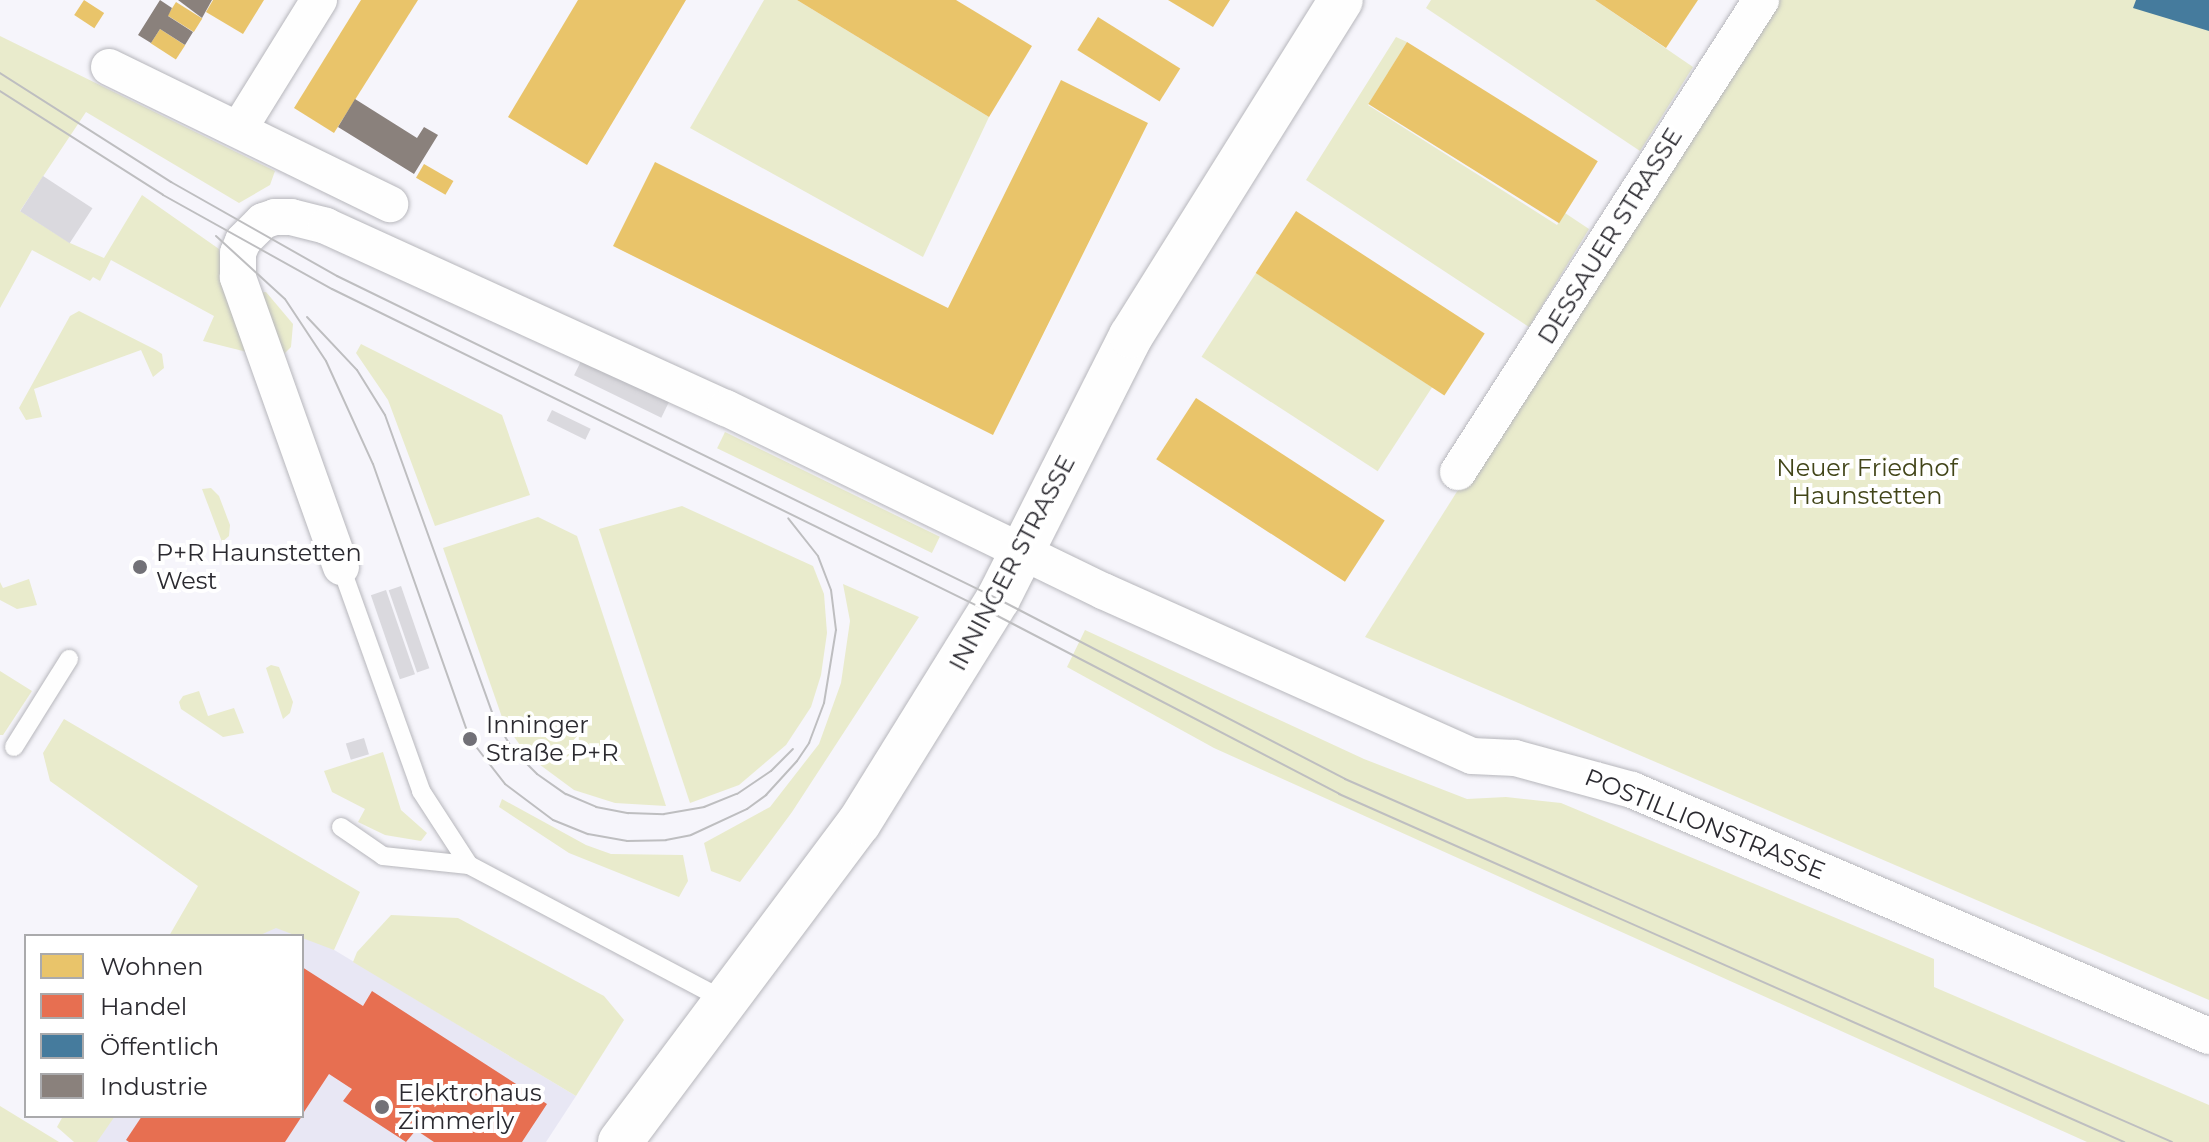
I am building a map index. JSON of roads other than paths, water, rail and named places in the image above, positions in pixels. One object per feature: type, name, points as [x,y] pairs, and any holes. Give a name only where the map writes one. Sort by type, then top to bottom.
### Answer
[{"type":"main road","name":"INNINGER STRASSE","points":[[620,1142],[859,823],[975,638],[1022,553],[1131,336],[1341,0]]},
{"type":"street","points":[[239,129],[319,0]]},
{"type":"street","name":"DESSAUER STRASSE","points":[[1458,472],[1761,0]]},
{"type":"street","points":[[109,67],[390,204]]},
{"type":"street","name":"POSTILLIONSTRASSE","points":[[341,567],[238,277],[238,253],[243,241],[263,221],[275,217],[291,217],[326,226],[726,408],[1022,553],[1472,756],[1515,758],[1632,790],[2209,1036]]},
{"type":"lane","points":[[341,567],[421,791],[469,865]]},
{"type":"lane","points":[[14,747],[69,659]]},
{"type":"lane","points":[[341,827],[383,856],[469,865],[726,1001]]},
{"type":"tram line","points":[[0,73],[171,182],[337,276],[998,599],[1345,779],[2172,1142]]},
{"type":"tram line","points":[[0,91],[163,195],[332,289],[990,612],[1339,794],[2124,1142]]},
{"type":"tram line","points":[[216,236],[285,299],[326,361],[373,464],[470,739],[505,784],[553,820],[588,834],[627,841],[666,840],[691,835],[747,809],[766,795],[797,761],[809,743],[824,703],[836,630],[831,590],[818,556],[788,518]]},
{"type":"tram line","points":[[307,317],[357,370],[385,415],[495,720],[513,750],[537,774],[566,794],[596,807],[628,813],[664,814],[704,807],[737,794],[771,771],[793,749]]},
{"type":"place","name":"P+R Haunstetten West","points":[[140,567]]},
{"type":"place","name":"Inninger Straße P+R","points":[[470,739]]},
{"type":"place","name":"Elektrohaus Zimmerly","points":[[382,1107]]},
{"type":"park label","name":"Neuer Friedhof Haunstetten","points":[[1867,482]]}]
